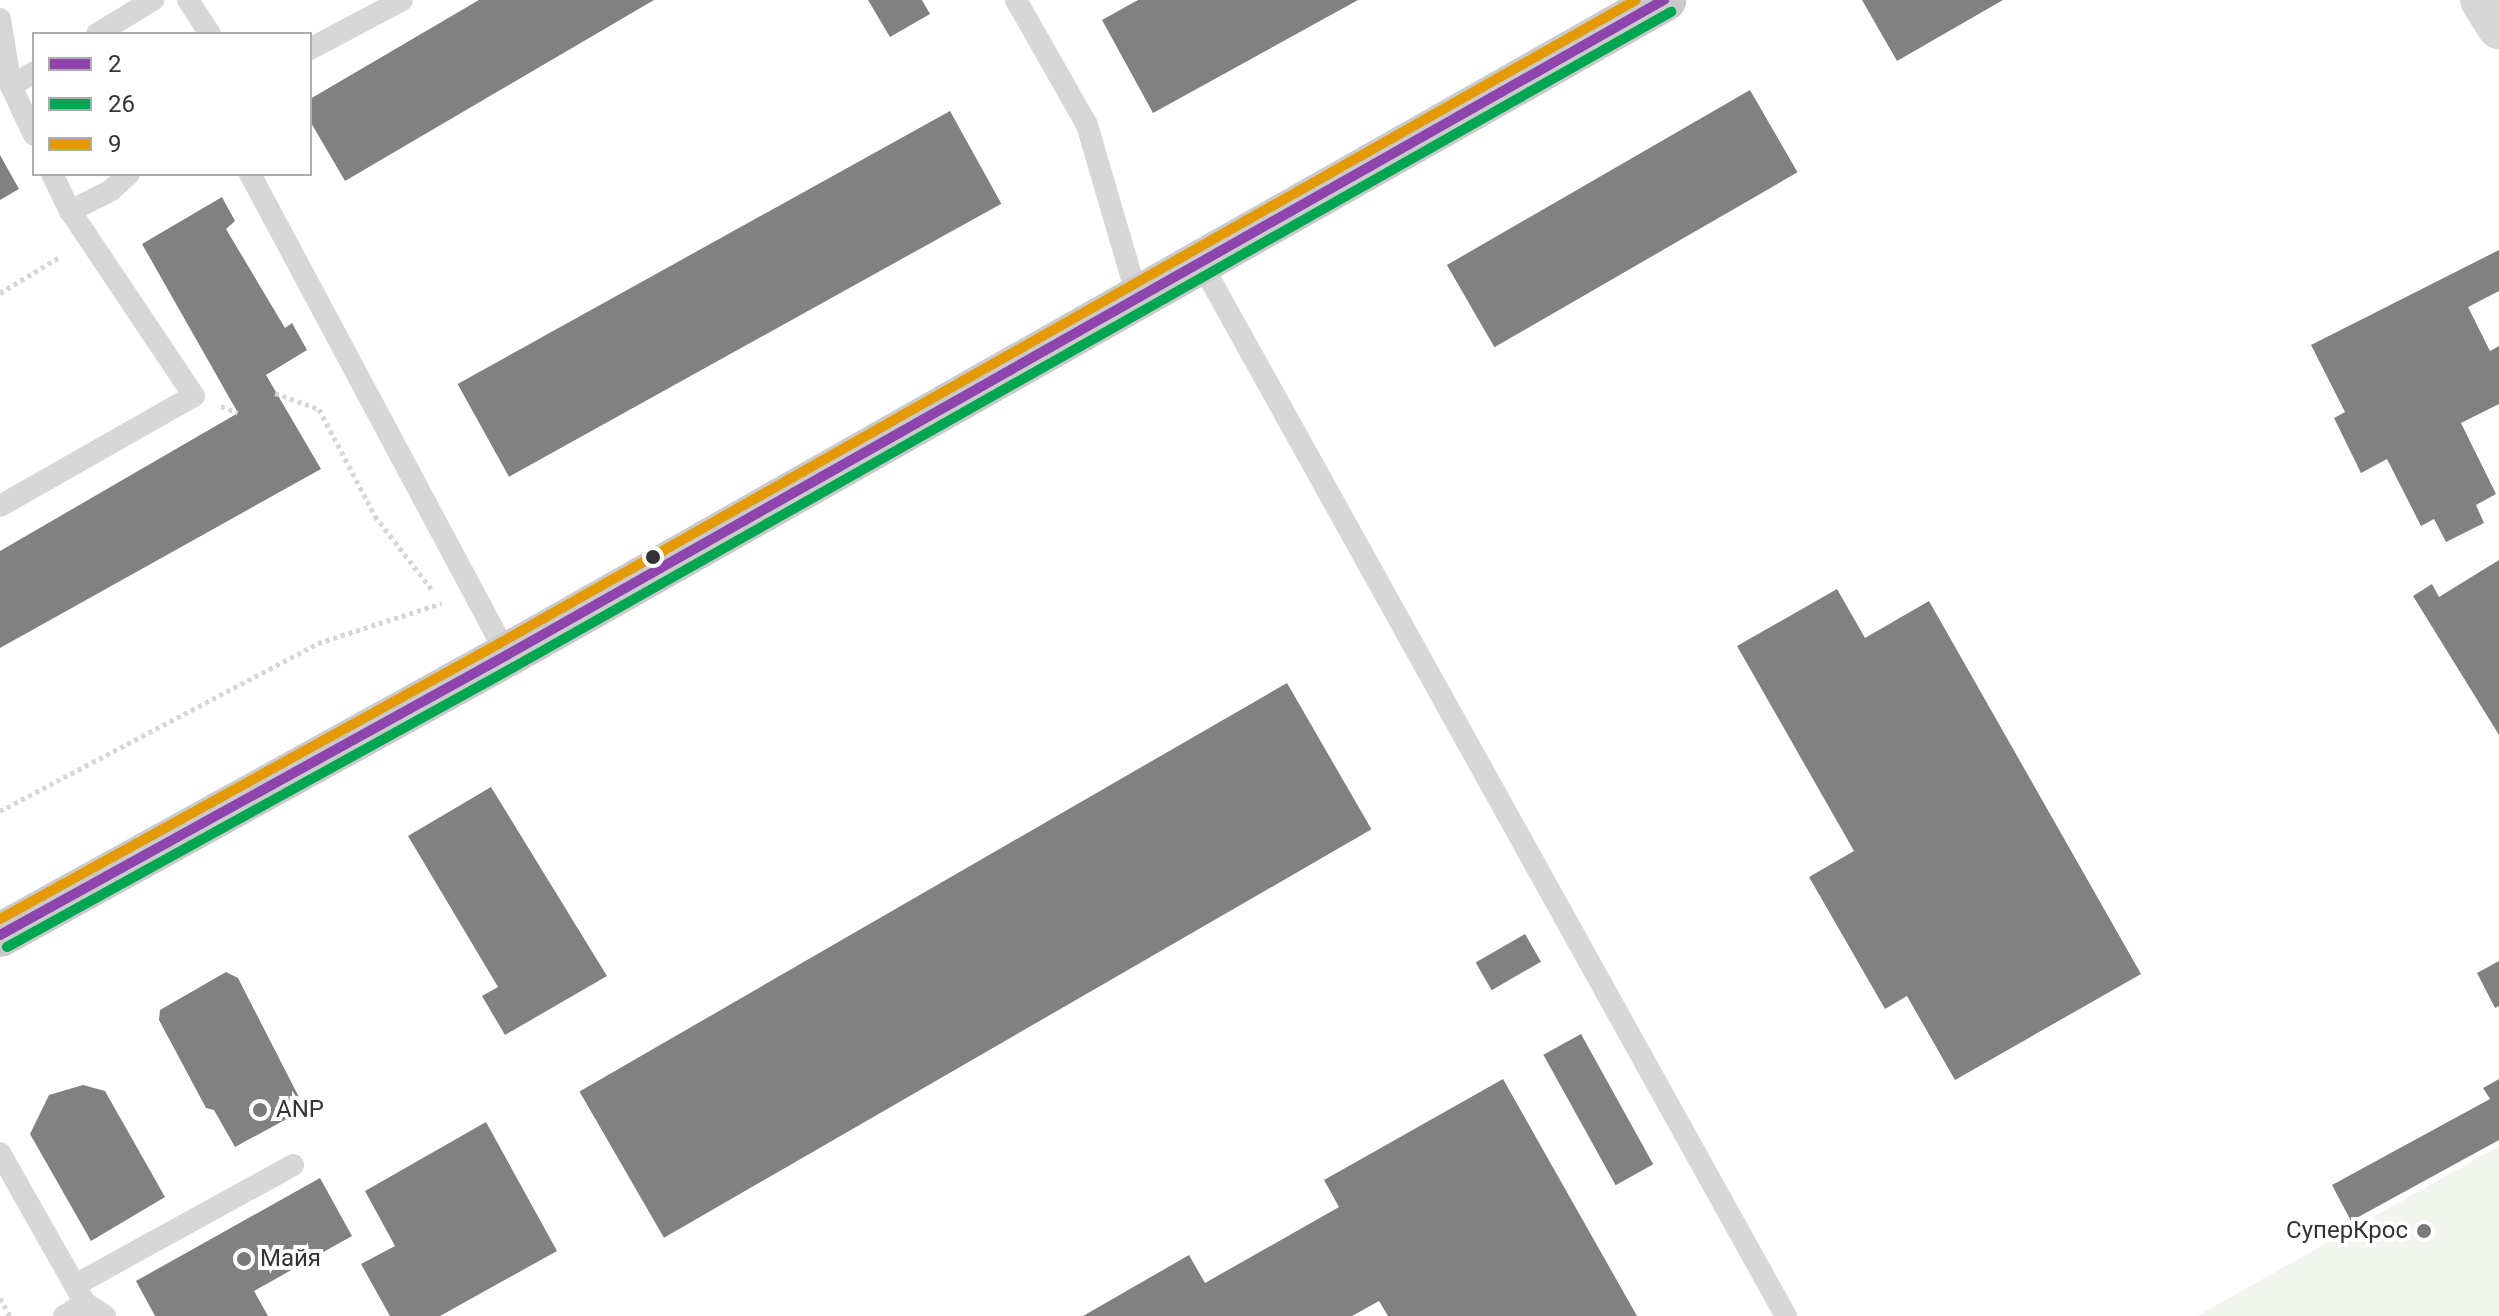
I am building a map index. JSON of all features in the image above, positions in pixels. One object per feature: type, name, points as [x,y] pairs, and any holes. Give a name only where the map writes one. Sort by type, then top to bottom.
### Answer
[{"type":"main road","points":[[0,935],[500,659],[1664,0]]},
{"type":"street","points":[[2482,0],[2499,27]]},
{"type":"lane","points":[[100,32],[153,0]]},
{"type":"lane","points":[[188,0],[209,32]]},
{"type":"lane","points":[[312,48],[402,0]]},
{"type":"lane","points":[[1016,0],[1087,125],[1138,299]]},
{"type":"lane","points":[[1,24],[11,86],[32,131]]},
{"type":"lane","points":[[11,86],[32,73]]},
{"type":"lane","points":[[0,506],[194,396],[70,211],[53,176]]},
{"type":"lane","points":[[70,211],[110,191],[127,176]]},
{"type":"lane","points":[[251,176],[500,659]]},
{"type":"lane","points":[[1201,263],[1786,1316]]},
{"type":"lane","points":[[0,1153],[80,1294],[105,1316]]},
{"type":"lane","points":[[64,1316],[80,1294],[293,1165]]},
{"type":"path","points":[[0,293],[89,239]]},
{"type":"path","points":[[275,393],[319,409],[375,516],[442,603],[500,659]]},
{"type":"path","points":[[0,811],[318,643],[442,603]]},
{"type":"path","points":[[0,1298],[10,1316]]},
{"type":"shaded area","name":"СуперКрос","points":[[2499,1146],[2499,1316],[2197,1316]]},
{"type":"building","points":[[479,0],[654,0],[345,181],[312,124],[312,98]]},
{"type":"building","points":[[868,0],[922,0],[930,14],[890,37]]},
{"type":"building","points":[[1138,0],[1358,0],[1153,113],[1102,20]]},
{"type":"building","points":[[1862,0],[2003,0],[1897,61]]},
{"type":"building","points":[[1750,90],[1798,172],[1494,347],[1447,265]]},
{"type":"building","points":[[950,111],[1001,204],[509,477],[458,384]]},
{"type":"building","points":[[0,155],[19,189],[0,200]]},
{"type":"building","points":[[222,197],[235,221],[226,229],[285,328],[292,323],[307,350],[266,375],[321,469],[0,648],[0,551],[238,413],[142,244]]},
{"type":"building","points":[[2499,250],[2499,291],[2468,307],[2490,351],[2499,346],[2499,404],[2461,423],[2496,494],[2476,505],[2484,523],[2446,542],[2434,519],[2421,526],[2387,459],[2361,473],[2334,418],[2345,412],[2311,345]]},
{"type":"building","points":[[2499,560],[2499,735],[2413,596],[2432,584],[2439,597]]},
{"type":"building","points":[[1837,589],[1865,638],[1929,601],[2141,974],[1955,1080],[1907,996],[1885,1009],[1809,877],[1854,851],[1737,646]]},
{"type":"building","points":[[1287,683],[1372,829],[664,1238],[579,1092]]},
{"type":"building","points":[[491,787],[607,976],[505,1035],[482,996],[498,987],[408,836]]},
{"type":"building","points":[[1525,934],[1541,962],[1492,990],[1476,962]]},
{"type":"building","points":[[2499,961],[2499,1006],[2495,1008],[2477,973]]},
{"type":"building","points":[[226,972],[238,978],[305,1109],[235,1147],[214,1110],[206,1108],[159,1020],[160,1010]]},
{"type":"building","points":[[1581,1034],[1653,1164],[1616,1185],[1543,1055]]},
{"type":"building","points":[[1503,1079],[1637,1316],[1388,1316],[1379,1301],[1352,1316],[1083,1316],[1189,1255],[1205,1283],[1339,1207],[1324,1180]]},
{"type":"building","points":[[2499,1079],[2499,1140],[2351,1221],[2332,1185],[2490,1099],[2483,1088]]},
{"type":"building","points":[[83,1085],[105,1091],[165,1197],[91,1241],[30,1134],[49,1095]]},
{"type":"building","points":[[486,1122],[557,1251],[440,1316],[390,1316],[361,1264],[395,1246],[365,1191]]},
{"type":"building","name":"Майя","points":[[320,1178],[352,1236],[254,1291],[268,1316],[155,1316],[136,1281]]},
{"type":"transit line","name":"9","points":[[0,919],[500,643],[1636,0]]},
{"type":"transit line","name":"2","points":[[0,935],[507,655],[1664,0]]},
{"type":"transit line","name":"26","points":[[7,947],[514,667],[1671,12]]},
{"type":"place","name":"ANP","points":[[260,1110]]},
{"type":"place","name":"СуперКрос","points":[[2424,1231]]},
{"type":"place","name":"Майя","points":[[244,1259]]}]
